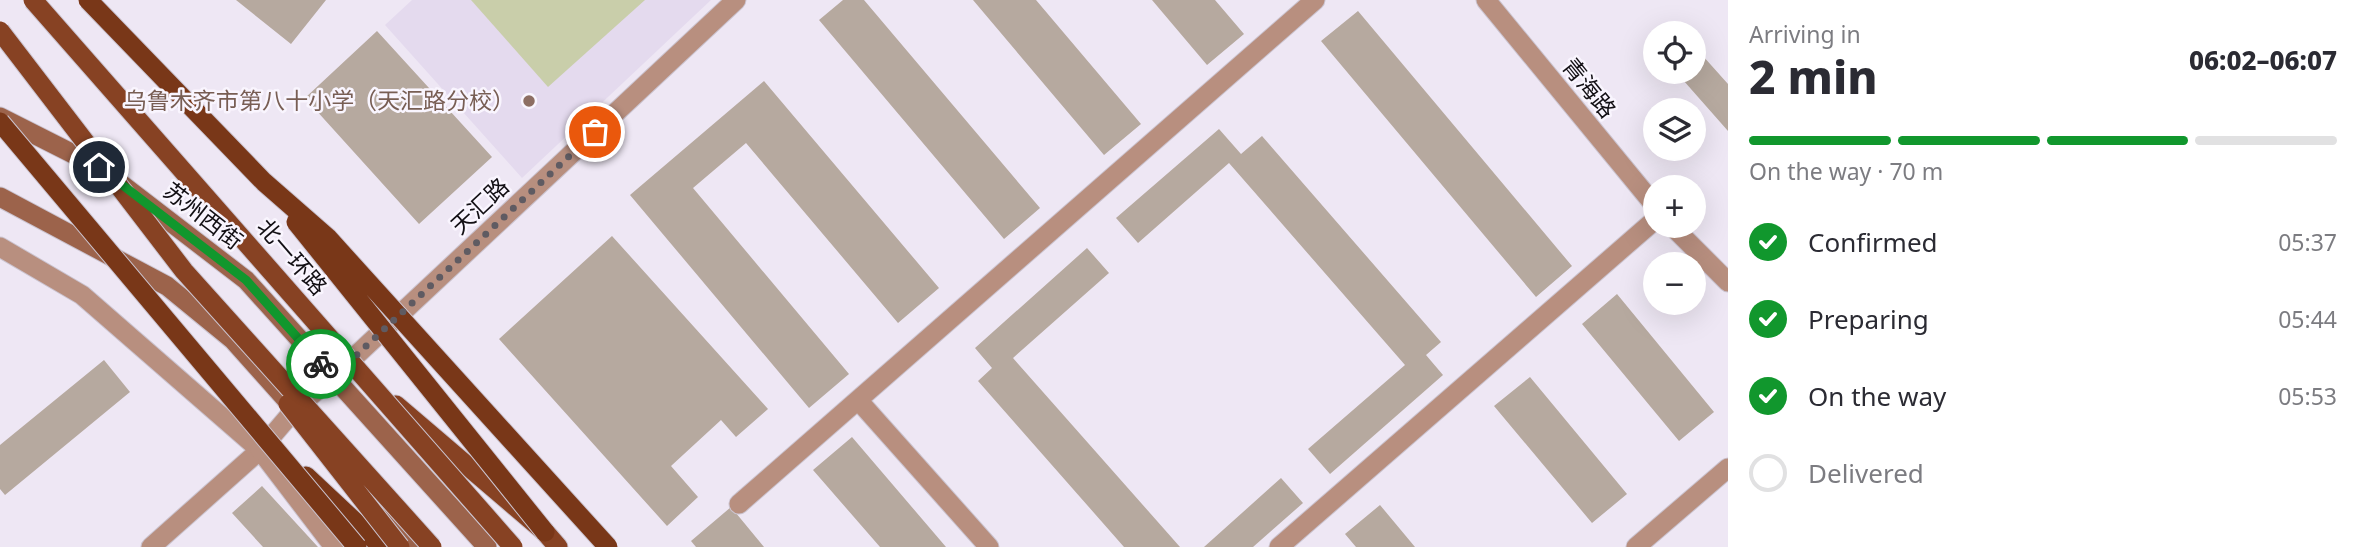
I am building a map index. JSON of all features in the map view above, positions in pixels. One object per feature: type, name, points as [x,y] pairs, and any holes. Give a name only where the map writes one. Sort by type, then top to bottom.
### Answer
[{"type":"highway","points":[[88,0],[264,182],[328,238],[608,547]]},
{"type":"highway","points":[[0,119],[265,447],[357,547]]},
{"type":"highway","points":[[264,182],[545,532]]},
{"type":"highway","points":[[265,447],[382,547]]},
{"type":"main road","name":"北一环路","points":[[33,0],[513,547]]},
{"type":"main road","points":[[0,31],[400,547]]},
{"type":"main road","name":"苏州西街","points":[[0,119],[99,167],[246,280],[487,547]]},
{"type":"main road","points":[[0,197],[167,286],[233,340],[419,547]]},
{"type":"main road","points":[[184,271],[432,547]]},
{"type":"main road","points":[[370,383],[545,532],[558,547]]},
{"type":"street","name":"天汇路","points":[[151,547],[265,447],[295,409],[333,377],[736,0]]},
{"type":"street","points":[[740,504],[1315,0]]},
{"type":"street","name":"青海路","points":[[1486,0],[1643,191]]},
{"type":"street","points":[[1279,547],[1643,230]]},
{"type":"street","points":[[1684,238],[1728,282]]},
{"type":"street","points":[[0,247],[82,295],[265,447],[334,547]]},
{"type":"street","points":[[858,400],[989,547]]},
{"type":"street","points":[[1636,547],[1728,468]]},
{"type":"shaded area","name":"乌鲁木齐市第八十小学（天汇路分校）","points":[[412,0],[711,0],[522,178],[385,25]]},
{"type":"green space","points":[[471,0],[645,0],[548,87]]},
{"type":"building","points":[[236,0],[326,0],[291,44]]},
{"type":"building","points":[[843,0],[864,0],[1040,208],[1004,239],[819,20]]},
{"type":"building","points":[[973,0],[1036,0],[1141,124],[1104,155]]},
{"type":"building","points":[[1152,0],[1215,0],[1244,34],[1207,65]]},
{"type":"building","points":[[1358,11],[1572,266],[1536,297],[1321,41]]},
{"type":"building","points":[[377,31],[492,157],[419,224],[305,98]]},
{"type":"building","points":[[1706,59],[1728,84],[1728,131],[1706,106],[1706,98],[1699,98],[1687,84],[1706,84]]},
{"type":"building","points":[[764,81],[939,288],[898,323],[746,143],[693,188],[849,374],[809,408],[630,195]]},
{"type":"building","points":[[1219,129],[1241,154],[1262,136],[1441,342],[1426,355],[1443,375],[1330,474],[1308,449],[1405,365],[1229,163],[1138,243],[1116,218]]},
{"type":"building","points":[[612,236],[768,409],[736,437],[721,420],[671,466],[698,497],[667,526],[499,339]]},
{"type":"building","points":[[1087,248],[1109,273],[1013,358],[1180,547],[1124,547],[978,381],[992,368],[975,348]]},
{"type":"building","points":[[1617,294],[1714,412],[1679,441],[1582,324]]},
{"type":"building","points":[[104,360],[130,392],[5,495],[0,489],[0,445]]},
{"type":"building","points":[[1530,377],[1627,494],[1592,523],[1494,406]]},
{"type":"building","points":[[852,437],[946,547],[880,547],[813,470]]},
{"type":"building","points":[[1281,478],[1303,503],[1253,547],[1204,547]]},
{"type":"building","points":[[262,486],[318,547],[263,547],[232,513]]},
{"type":"building","points":[[1380,505],[1415,547],[1356,547],[1345,534]]},
{"type":"building","points":[[731,507],[764,547],[696,547],[691,541]]},
{"type":"way so far","points":[[321,364],[333,377],[595,132]]},
{"type":"place","name":"乌鲁木齐市第八十小学（天汇路分校）","points":[[529,101]]},
{"type":"route","points":[[99,167],[246,280],[321,364]]}]
